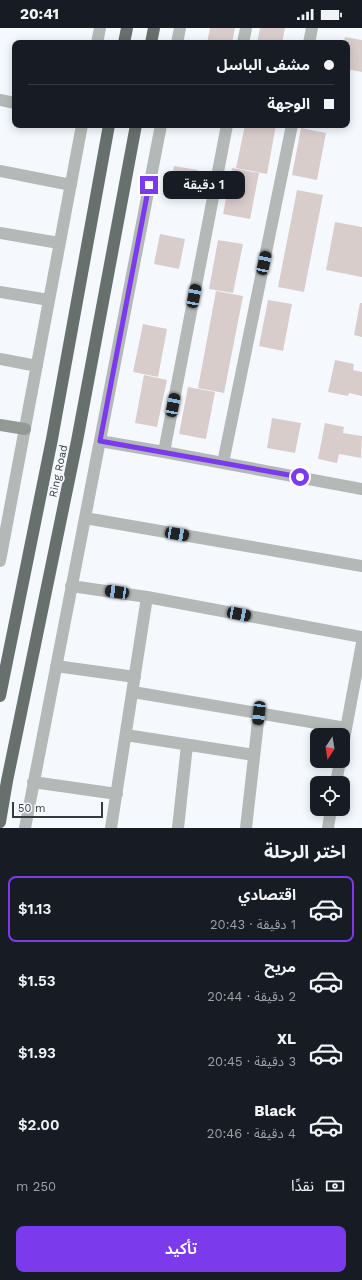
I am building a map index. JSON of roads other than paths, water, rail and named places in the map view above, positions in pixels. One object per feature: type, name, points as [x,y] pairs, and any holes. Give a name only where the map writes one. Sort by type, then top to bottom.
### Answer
[{"type":"highway","points":[[125,40],[127,28]]},
{"type":"highway","points":[[152,40],[154,28]]},
{"type":"highway","name":"Ring Road","points":[[0,696],[52,439],[108,128]]},
{"type":"highway","name":"Ring Road","points":[[0,822],[6,781],[77,441],[135,128]]},
{"type":"street","points":[[98,40],[100,28]]},
{"type":"street","points":[[178,40],[180,28]]},
{"type":"street","points":[[244,40],[246,28]]},
{"type":"street","points":[[309,40],[312,28]]},
{"type":"street","points":[[0,100],[12,102]]},
{"type":"street","points":[[0,561],[5,504],[25,429],[81,128]]},
{"type":"street","points":[[25,828],[160,128]]},
{"type":"street","points":[[164,452],[226,128]]},
{"type":"street","points":[[223,463],[291,128]]},
{"type":"street","points":[[0,171],[70,185]]},
{"type":"street","points":[[0,233],[59,243]]},
{"type":"street","points":[[0,292],[49,300]]},
{"type":"street","points":[[0,359],[37,366]]},
{"type":"street","points":[[0,425],[25,429]]},
{"type":"street","points":[[100,441],[362,489]]},
{"type":"street","points":[[84,518],[362,566]]},
{"type":"street","points":[[71,586],[147,597],[362,637]]},
{"type":"street","points":[[111,828],[147,597]]},
{"type":"street","points":[[132,692],[346,728],[362,643]]},
{"type":"street","points":[[56,666],[135,677]]},
{"type":"street","points":[[246,828],[259,713]]},
{"type":"street","points":[[126,736],[254,755]]},
{"type":"street","points":[[178,828],[187,745]]},
{"type":"street","points":[[33,782],[117,794]]},
{"type":"street","points":[[328,828],[330,816]]}]
